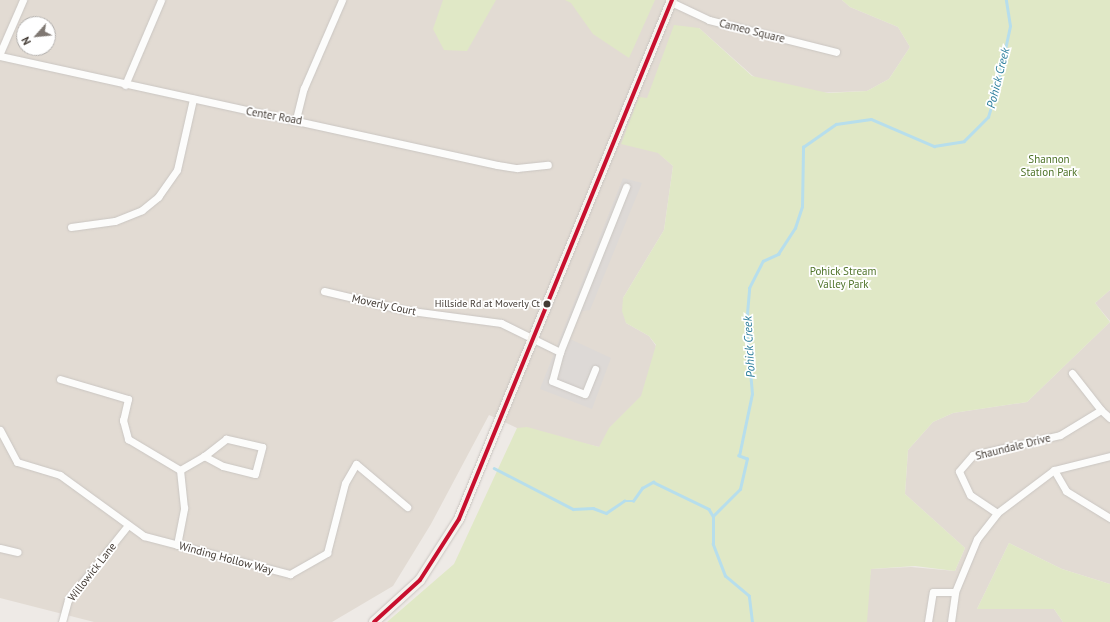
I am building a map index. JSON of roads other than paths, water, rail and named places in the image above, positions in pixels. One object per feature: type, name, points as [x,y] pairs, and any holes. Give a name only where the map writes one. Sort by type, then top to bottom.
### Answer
[{"type":"street","points":[[0,53],[23,0]]},
{"type":"street","points":[[125,84],[160,0]]},
{"type":"street","points":[[296,119],[304,88],[342,0]]},
{"type":"street","points":[[374,622],[405,596],[442,551],[468,500],[532,338],[671,1]]},
{"type":"street","name":"Cameo Square","points":[[671,1],[709,20],[836,52]]},
{"type":"street","name":"Center Road","points":[[0,56],[517,168],[548,165]]},
{"type":"street","points":[[71,226],[115,221],[142,210],[158,197],[177,170],[193,99]]},
{"type":"street","points":[[595,370],[585,394],[552,381],[560,352],[626,187]]},
{"type":"street","name":"Moverly Court","points":[[324,291],[404,310],[481,318],[501,323],[560,352]]},
{"type":"street","points":[[1072,373],[1101,410],[1110,418]]},
{"type":"street","points":[[60,379],[128,399],[124,420],[128,439],[180,470]]},
{"type":"street","name":"Shaundale Drive","points":[[997,513],[970,495],[959,471],[974,455],[1060,435],[1101,410]]},
{"type":"street","name":"Winding Hollow Way","points":[[0,430],[17,462],[60,475],[144,536],[290,574],[327,553],[345,483],[356,464],[407,507]]},
{"type":"street","points":[[180,470],[204,456],[226,439],[262,447],[255,474],[223,466],[204,456]]},
{"type":"street","points":[[951,622],[955,592],[978,539],[997,513],[1054,470],[1110,456]]},
{"type":"street","points":[[177,545],[184,508],[180,470]]},
{"type":"street","points":[[1054,470],[1066,491],[1110,518]]},
{"type":"street","name":"Willowick Lane","points":[[62,622],[68,600],[128,525]]},
{"type":"street","points":[[0,548],[18,552]]},
{"type":"street","points":[[928,622],[933,592],[955,592]]},
{"type":"waterway","name":"Pohick Creek","points":[[752,622],[749,596],[725,576],[713,544],[713,516],[740,489],[747,459],[739,456],[752,394],[746,325],[749,288],[763,261],[778,254],[795,228],[802,207],[803,147],[836,124],[871,119],[934,146],[964,141],[988,117],[996,91],[1010,26],[1006,0]]},
{"type":"waterway","points":[[494,468],[573,509],[593,508],[606,513],[624,501],[633,501],[642,488],[653,482],[709,509],[713,516]]},
{"type":"place","name":"Hillside Rd at Moverly Ct","points":[[547,304]]},
{"type":"park label","name":"Shannon Station Park","points":[[1049,166]]},
{"type":"park label","name":"Pohick Stream Valley Park","points":[[843,278]]}]
